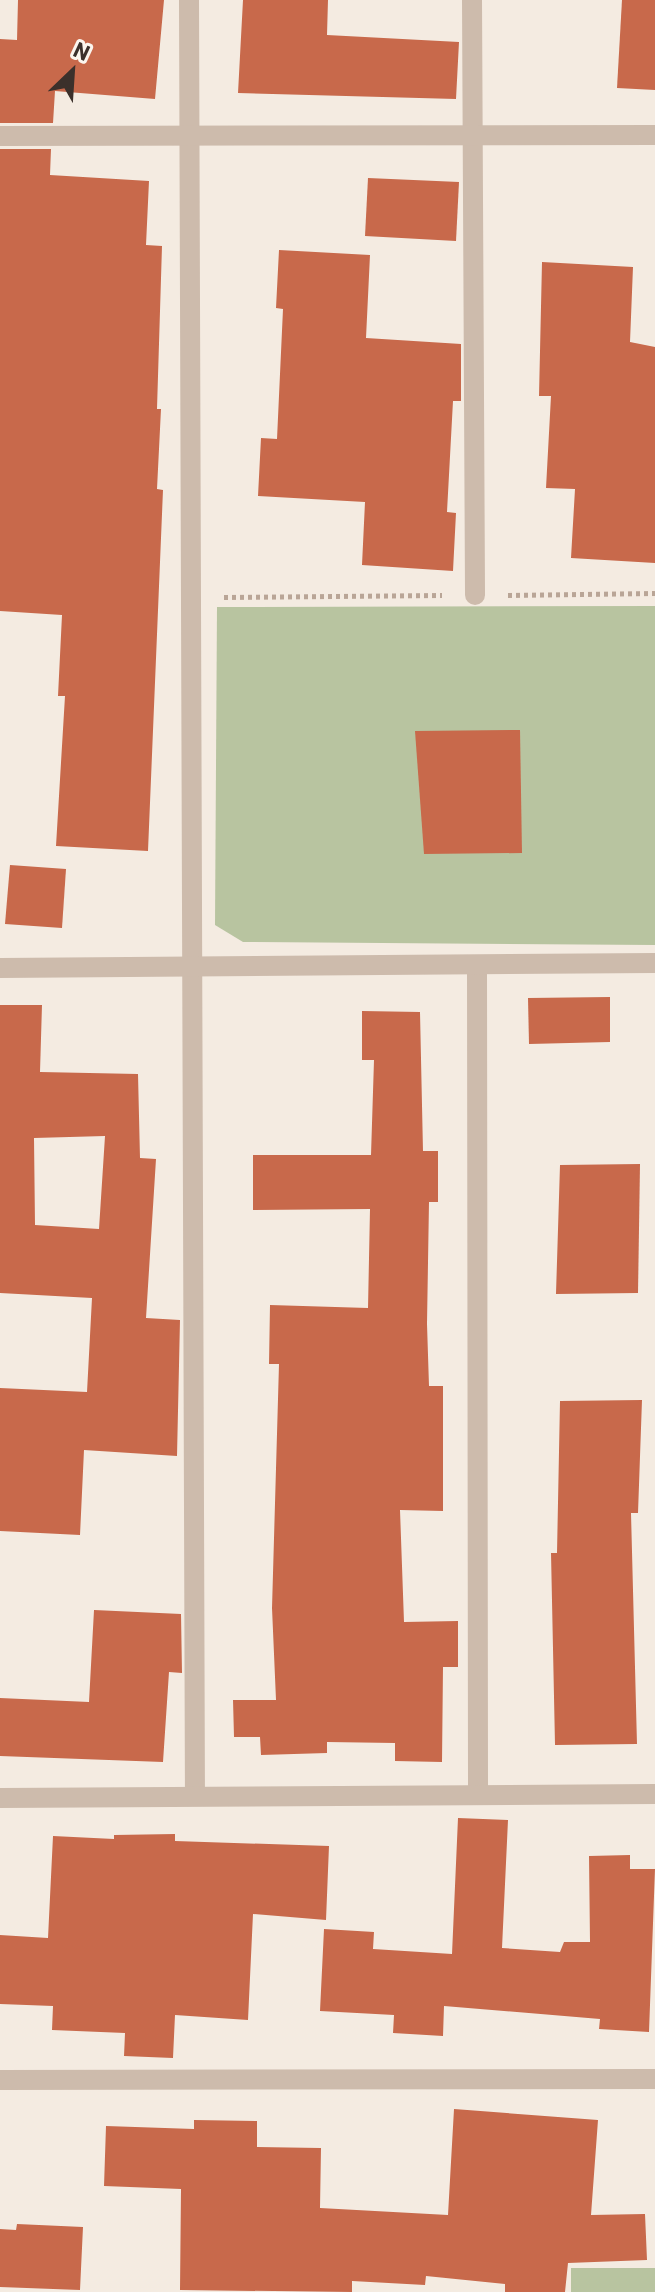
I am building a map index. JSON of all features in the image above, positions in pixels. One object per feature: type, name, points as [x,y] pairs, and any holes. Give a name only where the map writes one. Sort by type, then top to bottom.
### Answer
[{"type":"street","points":[[189,0],[194,598],[195,1795]]},
{"type":"street","points":[[472,0],[475,595]]},
{"type":"street","points":[[0,136],[473,138],[655,135]]},
{"type":"street","points":[[0,968],[655,963]]},
{"type":"street","points":[[477,966],[478,1795]]},
{"type":"street","points":[[0,1798],[655,1794]]},
{"type":"street","points":[[0,2080],[655,2079]]},
{"type":"path","points":[[194,598],[655,593]]},
{"type":"green space","points":[[655,606],[655,945],[243,942],[215,925],[217,607]]},
{"type":"green space","points":[[571,2268],[655,2268],[655,2292],[571,2292]]},
{"type":"building","points":[[18,0],[164,0],[155,99],[55,91],[53,123],[0,123],[0,39],[17,40]]},
{"type":"building","points":[[243,0],[328,0],[327,35],[459,42],[456,99],[238,93]]},
{"type":"building","points":[[622,0],[655,0],[655,90],[617,88]]},
{"type":"building","points":[[0,149],[51,149],[50,175],[149,181],[146,245],[162,246],[157,489],[163,490],[148,851],[56,846],[65,696],[58,696],[62,615],[0,611]]},
{"type":"building","points":[[368,178],[459,182],[456,241],[365,236]]},
{"type":"building","points":[[279,250],[370,255],[366,338],[461,344],[461,401],[453,401],[447,512],[456,513],[453,571],[362,565],[365,502],[258,496],[261,438],[277,439],[283,309],[276,308]]},
{"type":"building","points":[[542,262],[633,267],[630,342],[655,347],[655,563],[571,558],[575,489],[546,488],[551,396],[539,396]]},
{"type":"building","points":[[520,730],[522,853],[424,854],[415,731]]},
{"type":"building","points":[[10,865],[66,869],[62,928],[5,924]]},
{"type":"building","points":[[610,997],[610,1042],[529,1044],[528,998]]},
{"type":"building","points":[[0,1005],[42,1005],[40,1072],[138,1074],[140,1158],[156,1159],[146,1318],[180,1320],[177,1456],[84,1450],[80,1535],[0,1531],[0,1388],[87,1392],[92,1298],[0,1293]],"holes":[[[105,1136],[99,1229],[35,1225],[34,1138]]]},
{"type":"building","points":[[362,1011],[420,1012],[423,1151],[438,1151],[438,1202],[429,1202],[427,1324],[429,1386],[443,1386],[443,1511],[400,1510],[404,1622],[458,1621],[458,1667],[443,1667],[442,1762],[395,1761],[395,1743],[327,1742],[327,1753],[261,1755],[260,1737],[234,1737],[233,1700],[276,1700],[272,1608],[279,1364],[269,1364],[270,1305],[368,1308],[370,1209],[253,1210],[253,1155],[371,1155],[374,1060],[362,1060]]},
{"type":"building","points":[[640,1164],[638,1293],[556,1294],[560,1165]]},
{"type":"building","points":[[642,1400],[638,1513],[631,1513],[637,1744],[555,1745],[551,1553],[557,1553],[560,1401]]},
{"type":"building","points":[[94,1610],[181,1614],[182,1673],[169,1672],[163,1762],[0,1756],[0,1698],[89,1702]]},
{"type":"building","points":[[458,1818],[508,1820],[502,1948],[560,1952],[564,1942],[590,1942],[589,1856],[630,1855],[630,1869],[655,1869],[649,2032],[599,2029],[600,2019],[444,2006],[443,2036],[393,2033],[394,2015],[320,2011],[324,1929],[374,1932],[373,1949],[452,1954]]},
{"type":"building","points":[[175,1834],[175,1841],[329,1846],[326,1920],[253,1914],[248,2020],[175,2015],[173,2058],[124,2056],[125,2033],[52,2030],[53,2006],[0,2004],[0,1935],[48,1938],[53,1836],[114,1839],[114,1835]]},
{"type":"building","points":[[454,2109],[598,2120],[591,2215],[645,2214],[647,2260],[568,2263],[565,2292],[505,2292],[505,2284],[426,2276],[425,2285],[352,2281],[352,2292],[180,2290],[181,2189],[104,2186],[106,2126],[194,2129],[194,2120],[257,2121],[257,2147],[321,2148],[320,2208],[448,2215]]},
{"type":"building","points":[[17,2224],[83,2227],[80,2290],[0,2287],[0,2229],[16,2230]]}]
